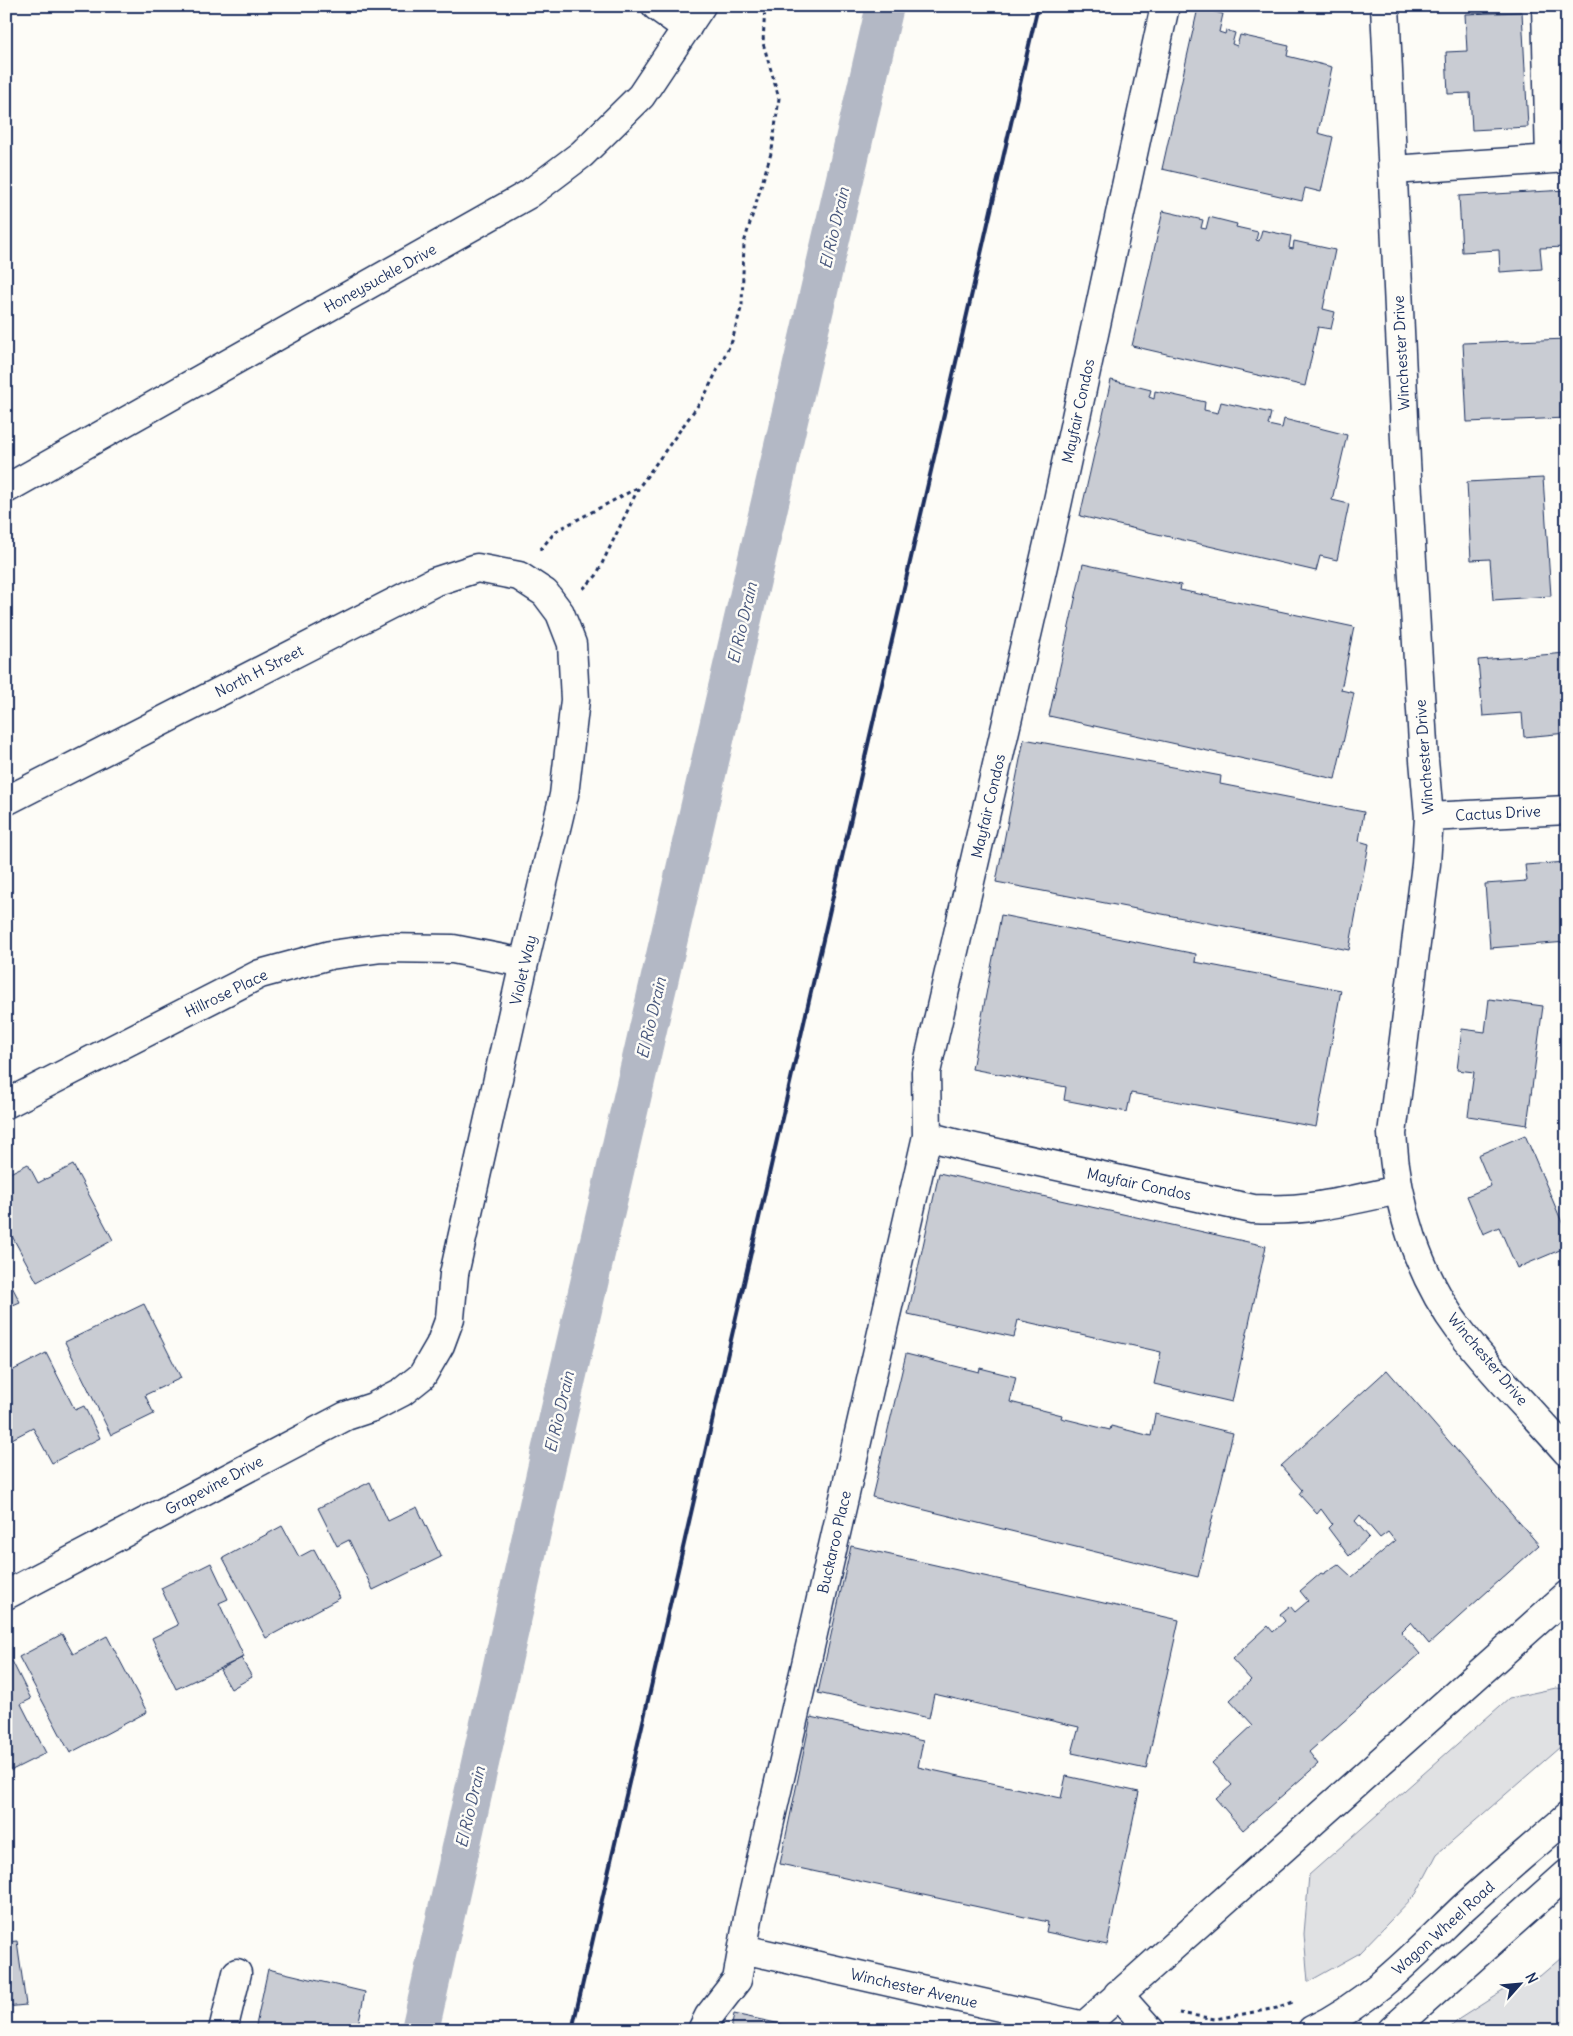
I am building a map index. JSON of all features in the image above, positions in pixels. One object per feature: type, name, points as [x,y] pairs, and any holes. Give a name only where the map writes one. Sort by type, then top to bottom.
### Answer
[{"type":"street","points":[[656,6],[694,17]]},
{"type":"street","name":"Mayfair Condos","points":[[1165,6],[1057,505],[926,1072],[927,1136],[1253,1209],[1309,1208],[1398,1190]]},
{"type":"street","name":"Winchester Drive","points":[[1385,6],[1415,625],[1429,817],[1426,864],[1392,1134],[1394,1162],[1398,1190],[1410,1236],[1443,1304],[1461,1332],[1567,1452]]},
{"type":"street","points":[[1392,170],[1558,159],[1546,6]]},
{"type":"street","name":"Honeysuckle Drive","points":[[6,489],[529,194],[582,154],[641,96],[694,17]]},
{"type":"street","name":"North H Street","points":[[6,800],[434,582],[477,568],[519,576]]},
{"type":"street","name":"Violet Way","points":[[422,1376],[440,1345],[450,1318],[454,1274],[564,795],[575,700],[572,644],[560,613],[545,594],[519,576]]},
{"type":"street","name":"Cactus Drive","points":[[1429,817],[1567,810]]},
{"type":"street","name":"Hillrose Place","points":[[6,1104],[260,974],[330,955],[382,948],[453,949],[524,963]]},
{"type":"street","name":"Buckaroo Place","points":[[702,2030],[709,2016],[737,1980],[750,1913],[927,1136]]},
{"type":"street","name":"Grapevine Drive","points":[[6,1595],[346,1416],[373,1407],[402,1392],[422,1376]]},
{"type":"street","points":[[1086,2028],[1118,1994],[1567,1595]]},
{"type":"street","name":"Wagon Wheel Road","points":[[1312,2030],[1340,2015],[1374,1990],[1469,1903],[1567,1818]]},
{"type":"street","points":[[1392,2030],[1567,1874]]},
{"type":"street","name":"Winchester Avenue","points":[[743,1949],[1086,2028]]},
{"type":"street","points":[[223,2030],[236,1973]]},
{"type":"street","points":[[1118,1994],[1150,2030]]},
{"type":"path","points":[[560,613],[596,576],[639,486],[704,397],[732,341],[742,305],[744,243],[772,150],[779,98],[763,43],[765,6]]},
{"type":"path","points":[[519,576],[556,531],[639,486]]},
{"type":"path","points":[[1175,2012],[1215,2020],[1278,2008],[1294,2002]]},
{"type":"shaded area","points":[[1556,1688],[1567,1689],[1567,1741],[1437,1854],[1416,1894],[1358,1954],[1308,1982],[1304,1934],[1309,1875],[1509,1698]]},
{"type":"shaded area","points":[[1567,1953],[1567,2030],[1448,2030],[1459,2019],[1506,1989],[1540,1976]]},
{"type":"building","points":[[1198,8],[1223,14],[1219,32],[1225,34],[1226,30],[1235,33],[1232,44],[1237,46],[1240,35],[1289,46],[1287,56],[1332,67],[1318,133],[1333,137],[1321,192],[1305,188],[1302,201],[1162,169]]},
{"type":"building","points":[[1522,12],[1528,127],[1472,130],[1470,93],[1448,94],[1446,52],[1467,51],[1465,14]]},
{"type":"building","points":[[1567,190],[1567,247],[1540,248],[1542,269],[1500,272],[1499,250],[1462,252],[1459,196]]},
{"type":"building","points":[[1163,211],[1203,220],[1201,228],[1206,229],[1209,217],[1237,224],[1236,227],[1258,232],[1256,240],[1259,241],[1262,230],[1291,236],[1289,248],[1293,249],[1294,241],[1335,250],[1323,309],[1335,312],[1331,329],[1318,327],[1305,386],[1132,346]]},
{"type":"building","points":[[1567,339],[1567,418],[1467,422],[1463,343]]},
{"type":"building","points":[[1111,380],[1151,390],[1149,397],[1154,399],[1155,391],[1205,402],[1204,410],[1218,413],[1221,402],[1271,413],[1268,425],[1282,428],[1284,419],[1347,435],[1332,500],[1349,504],[1337,560],[1320,556],[1316,571],[1080,516]]},
{"type":"building","points":[[1543,478],[1551,596],[1493,600],[1490,559],[1471,560],[1467,482]]},
{"type":"building","points":[[1083,564],[1181,585],[1180,590],[1354,627],[1341,690],[1354,693],[1335,779],[1049,716]]},
{"type":"building","points":[[1567,653],[1567,733],[1524,737],[1522,713],[1483,716],[1478,660]]},
{"type":"building","points":[[1024,739],[1221,776],[1220,784],[1364,812],[1359,841],[1369,844],[1349,950],[996,882]]},
{"type":"building","points":[[1567,862],[1567,942],[1490,948],[1485,884],[1527,881],[1525,865]]},
{"type":"building","points":[[1001,915],[1196,954],[1195,962],[1341,990],[1316,1127],[1131,1093],[1127,1112],[1064,1100],[1066,1087],[972,1069]]},
{"type":"building","points":[[1489,999],[1543,1006],[1527,1125],[1468,1116],[1474,1072],[1457,1070],[1462,1029],[1485,1032]]},
{"type":"building","points":[[1525,1135],[1567,1234],[1567,1247],[1517,1268],[1499,1227],[1483,1234],[1467,1196],[1491,1186],[1478,1155]]},
{"type":"building","points":[[28,1164],[38,1183],[73,1165],[113,1240],[37,1282],[6,1225],[6,1175]]},
{"type":"building","points":[[939,1173],[1266,1246],[1232,1402],[1154,1384],[1161,1352],[1018,1320],[1014,1337],[908,1314]]},
{"type":"building","points":[[6,1275],[20,1302],[6,1308]]},
{"type":"building","points":[[144,1304],[181,1378],[145,1395],[154,1414],[111,1435],[65,1342]]},
{"type":"building","points":[[46,1353],[75,1410],[84,1406],[100,1438],[52,1463],[33,1428],[8,1441],[6,1437],[6,1374]]},
{"type":"building","points":[[906,1354],[979,1372],[980,1368],[1016,1377],[1010,1402],[1062,1415],[1061,1418],[1110,1430],[1111,1426],[1151,1436],[1155,1414],[1233,1433],[1198,1577],[872,1497]]},
{"type":"building","points":[[1387,1370],[1539,1545],[1429,1644],[1411,1622],[1401,1632],[1420,1654],[1309,1752],[1318,1764],[1243,1830],[1216,1799],[1232,1785],[1212,1763],[1253,1725],[1230,1700],[1251,1680],[1232,1659],[1268,1626],[1273,1632],[1285,1621],[1280,1614],[1290,1606],[1295,1612],[1308,1601],[1300,1591],[1321,1573],[1323,1574],[1338,1564],[1352,1577],[1395,1541],[1388,1532],[1380,1538],[1360,1515],[1355,1521],[1369,1537],[1349,1556],[1328,1528],[1332,1524],[1321,1509],[1317,1514],[1299,1494],[1302,1490],[1281,1466]]},
{"type":"building","points":[[370,1482],[388,1521],[417,1507],[441,1557],[373,1590],[349,1540],[337,1546],[318,1508]]},
{"type":"building","points":[[282,1526],[299,1557],[314,1549],[340,1598],[266,1638],[223,1558]]},
{"type":"building","points":[[851,1546],[1179,1620],[1146,1769],[1072,1753],[1079,1727],[934,1694],[929,1718],[818,1693]]},
{"type":"building","points":[[211,1563],[228,1599],[219,1603],[244,1657],[176,1689],[152,1638],[178,1625],[161,1588]]},
{"type":"building","points":[[62,1634],[73,1654],[107,1636],[147,1712],[70,1753],[19,1657]]},
{"type":"building","points":[[241,1658],[252,1677],[231,1689],[220,1670]]},
{"type":"building","points":[[12,1661],[31,1699],[21,1704],[46,1753],[6,1773],[6,1664]]},
{"type":"building","points":[[811,1717],[923,1741],[918,1767],[1061,1798],[1066,1776],[1139,1792],[1107,1945],[1046,1932],[1048,1922],[780,1864]]},
{"type":"building","points":[[17,1941],[26,2005],[6,2007],[6,1942]]},
{"type":"building","points":[[268,1969],[365,1992],[357,2030],[255,2030]]},
{"type":"building","points":[[734,2014],[809,2030],[731,2030]]},
{"type":"waterway","name":"El Rio Drain","points":[[420,2030],[550,1452],[885,6]]},
{"type":"railway","points":[[572,2030],[1038,6]]}]
